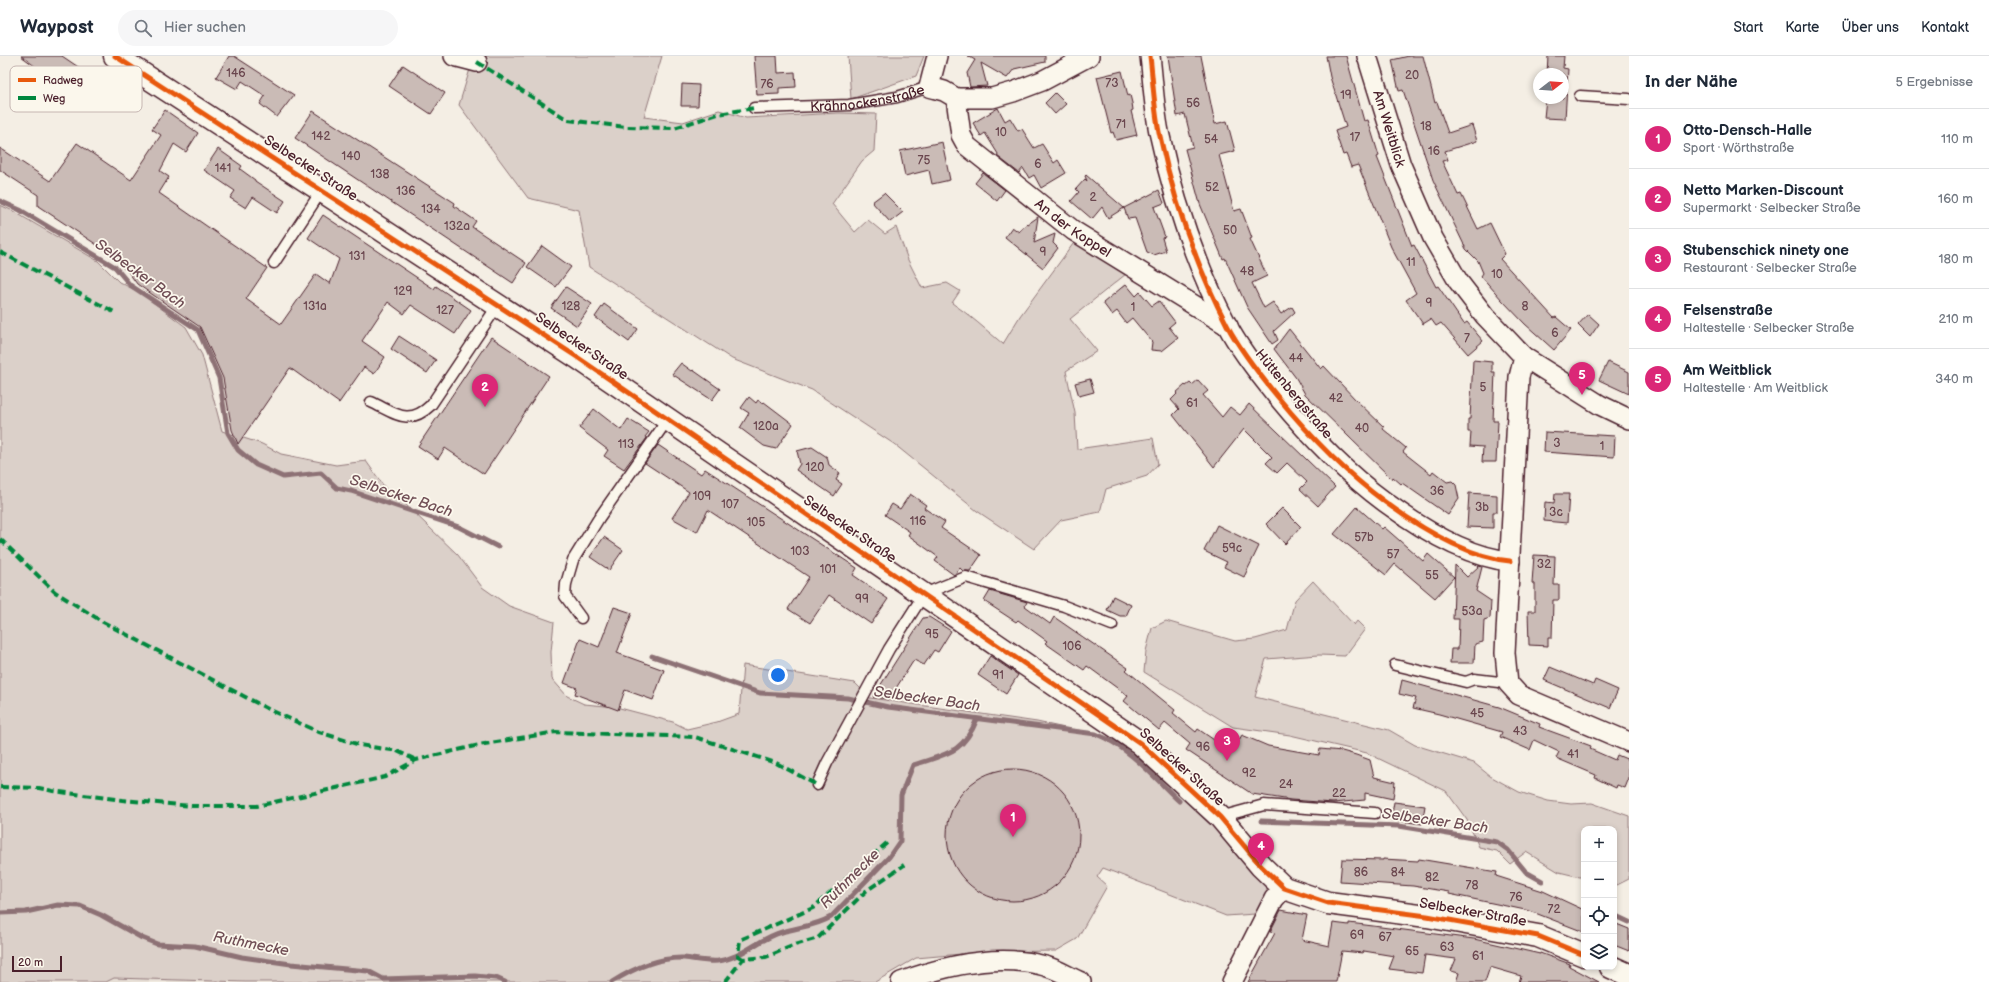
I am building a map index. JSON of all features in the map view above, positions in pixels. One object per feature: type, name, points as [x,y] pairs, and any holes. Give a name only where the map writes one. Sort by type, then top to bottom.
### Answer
[{"type":"main road","name":"Selbecker Straße","points":[[115,56],[130,66]]},
{"type":"main road","name":"Selbecker Straße","points":[[142,73],[498,305],[668,419],[1140,743],[1220,817],[1261,866],[1284,888],[1328,903],[1427,916],[1538,936],[1581,953]]},
{"type":"main road","points":[[1617,969],[1629,975]]},
{"type":"street","points":[[454,56],[477,62]]},
{"type":"street","points":[[929,87],[936,56]]},
{"type":"street","name":"Krähnockenstraße","points":[[929,87],[944,91],[956,98],[992,98],[1042,81],[1089,56]]},
{"type":"street","name":"Hüttenbergstraße","points":[[1150,56],[1159,130],[1174,192],[1200,263],[1228,326],[1256,370],[1302,427],[1341,466],[1400,513],[1444,540],[1495,559],[1510,560]]},
{"type":"street","name":"Am Weitblick","points":[[1367,56],[1401,165],[1433,238],[1458,281],[1485,316],[1524,357],[1594,402],[1629,419]]},
{"type":"street","name":"An der Koppel","points":[[956,98],[961,135],[967,146],[1074,231],[1228,326]]},
{"type":"street","points":[[1524,357],[1519,377],[1505,653],[1508,683],[1520,695],[1629,742]]},
{"type":"street","points":[[1232,982],[1274,899],[1284,888]]},
{"type":"street","points":[[901,982],[922,974],[973,964],[1014,961],[1045,966],[1081,982]]},
{"type":"lane","name":"Krähnockenstraße","points":[[754,108],[849,105],[897,97],[929,87]]},
{"type":"lane","points":[[1580,96],[1629,99]]},
{"type":"lane","points":[[274,263],[322,190]]},
{"type":"lane","points":[[371,402],[404,417],[422,414],[431,405],[498,305]]},
{"type":"lane","points":[[581,618],[565,596],[566,584],[572,560],[668,419]]},
{"type":"lane","points":[[817,785],[826,763],[890,649],[924,594],[966,577],[1064,606],[1112,625]]},
{"type":"lane","points":[[1395,666],[1447,679],[1466,682],[1474,678],[1508,683]]},
{"type":"lane","points":[[1220,817],[1264,805],[1375,813]]},
{"type":"shaded area","points":[[474,56],[662,56],[644,117],[683,122],[719,110],[746,118],[839,113],[876,114],[874,151],[862,161],[832,204],[855,232],[868,220],[885,234],[896,227],[908,260],[922,288],[947,283],[960,291],[952,303],[1003,344],[1020,316],[1076,240],[1131,270],[1070,319],[1097,351],[1066,371],[1075,413],[1077,449],[1153,438],[1158,464],[1147,476],[1106,489],[1100,512],[1061,520],[1034,549],[977,511],[894,444],[812,390],[732,359],[589,267],[579,210],[528,198],[459,105]]},
{"type":"shaded area","points":[[848,56],[924,56],[916,76],[851,99]]},
{"type":"shaded area","points":[[0,205],[13,211],[98,261],[119,282],[139,292],[186,327],[202,355],[222,431],[262,444],[281,454],[336,465],[366,461],[388,492],[400,499],[458,555],[482,587],[509,606],[554,622],[551,652],[552,679],[567,696],[584,704],[616,707],[673,722],[687,729],[717,722],[739,714],[743,665],[855,683],[870,698],[1037,722],[1125,741],[1215,819],[1276,888],[1255,914],[1226,916],[1103,868],[1097,877],[1107,886],[1077,939],[1056,951],[984,952],[916,958],[875,982],[245,982],[114,978],[106,982],[0,982]]},
{"type":"shaded area","points":[[1313,581],[1354,625],[1357,621],[1365,629],[1345,656],[1319,655],[1266,659],[1255,697],[1389,730],[1415,745],[1474,763],[1490,776],[1519,792],[1548,801],[1571,804],[1592,803],[1629,816],[1629,879],[1617,885],[1617,826],[1581,826],[1581,877],[1559,872],[1526,852],[1510,864],[1497,851],[1479,847],[1467,820],[1446,791],[1367,753],[1290,735],[1233,727],[1144,672],[1146,651],[1152,628],[1166,621],[1235,641],[1255,639],[1287,630],[1295,600]]},
{"type":"shaded area","points":[[114,978],[245,982],[106,982]]},
{"type":"building","points":[[21,56],[62,56],[77,66],[35,66]]},
{"type":"building","points":[[229,56],[234,56],[294,95],[277,117],[260,104],[265,96],[242,81],[237,89],[216,77]]},
{"type":"building","points":[[754,56],[777,56],[778,73],[795,72],[796,87],[779,88],[779,94],[757,95]]},
{"type":"building","points":[[968,56],[1045,56],[1045,62],[1014,69],[1007,78],[981,63],[987,86],[970,87],[967,73],[975,60]]},
{"type":"building","points":[[1168,56],[1201,56],[1215,124],[1227,121],[1235,151],[1219,155],[1234,211],[1241,209],[1252,238],[1250,239],[1267,276],[1252,283],[1264,308],[1273,302],[1281,314],[1292,307],[1295,312],[1274,331],[1278,340],[1272,344],[1247,307],[1225,258],[1223,259],[1200,204],[1185,149],[1193,147],[1185,114],[1177,116]]},
{"type":"building","points":[[1326,56],[1346,56],[1364,121],[1368,120],[1379,156],[1377,157],[1412,246],[1414,245],[1436,287],[1438,286],[1464,324],[1467,322],[1483,341],[1468,354],[1441,323],[1436,326],[1431,319],[1423,324],[1406,300],[1416,293],[1391,247],[1358,165],[1351,167],[1346,154],[1343,155],[1335,131],[1346,127],[1330,77]]},
{"type":"building","points":[[1409,56],[1423,56],[1435,103],[1437,102],[1448,133],[1472,125],[1477,141],[1445,151],[1448,160],[1442,161],[1458,195],[1461,194],[1478,229],[1490,223],[1505,254],[1500,259],[1554,318],[1556,317],[1571,330],[1554,350],[1525,324],[1481,276],[1483,273],[1478,261],[1466,249],[1433,180],[1403,90],[1399,91],[1392,60]]},
{"type":"building","points":[[1548,56],[1564,56],[1563,68],[1547,68]]},
{"type":"building","points":[[403,65],[445,93],[431,114],[389,86]]},
{"type":"building","points":[[1122,71],[1128,96],[1130,95],[1132,103],[1133,110],[1131,111],[1137,135],[1116,140],[1113,132],[1111,133],[1097,77]]},
{"type":"building","points":[[682,84],[699,85],[698,106],[681,106]]},
{"type":"building","points":[[1055,93],[1066,104],[1055,114],[1045,103]]},
{"type":"building","points":[[1545,104],[1566,104],[1565,119],[1544,118]]},
{"type":"building","points":[[998,108],[1005,121],[1010,118],[1018,131],[1022,129],[1034,148],[1042,144],[1054,163],[1058,160],[1066,173],[1041,188],[1034,175],[1029,178],[1023,168],[1019,173],[997,156],[998,154],[985,133],[981,136],[973,123]]},
{"type":"building","points":[[165,110],[198,133],[186,152],[174,144],[160,171],[169,177],[159,193],[267,268],[246,299],[281,324],[316,274],[330,284],[339,259],[308,238],[323,215],[434,289],[436,286],[471,310],[455,334],[411,305],[404,314],[388,302],[362,341],[385,357],[374,374],[364,367],[339,403],[290,368],[238,444],[232,430],[223,378],[200,327],[137,284],[127,270],[123,268],[126,264],[38,206],[38,195],[0,170],[0,148],[50,181],[77,143],[131,180],[161,135],[152,129]]},
{"type":"building","points":[[313,111],[455,203],[454,206],[476,221],[472,227],[526,263],[513,283],[295,138]]},
{"type":"building","points":[[942,142],[950,180],[932,184],[929,170],[905,176],[900,151]]},
{"type":"building","points":[[218,149],[242,166],[240,169],[255,181],[285,201],[277,213],[253,197],[246,208],[230,198],[235,191],[204,170]]},
{"type":"building","points":[[983,173],[1005,190],[997,201],[975,183]]},
{"type":"building","points":[[1086,175],[1124,208],[1108,218],[1102,207],[1092,219],[1071,201],[1079,192],[1076,189],[1085,179],[1087,181]]},
{"type":"building","points":[[1159,190],[1164,203],[1154,207],[1165,237],[1162,238],[1166,251],[1154,255],[1147,252],[1135,218],[1128,219],[1124,208]]},
{"type":"building","points":[[884,193],[903,212],[890,222],[872,202]]},
{"type":"building","points":[[1038,217],[1034,243],[1055,234],[1053,243],[1058,248],[1043,268],[1005,237],[1012,227],[1019,232],[1027,223],[1028,224]]},
{"type":"building","points":[[542,246],[571,267],[556,287],[527,267]]},
{"type":"building","points":[[1126,284],[1136,296],[1140,292],[1152,306],[1159,301],[1175,322],[1169,327],[1178,338],[1162,351],[1151,350],[1152,342],[1132,318],[1126,323],[1117,311],[1112,315],[1103,303]]},
{"type":"building","points":[[566,287],[592,304],[577,326],[551,308]]},
{"type":"building","points":[[604,304],[638,329],[629,342],[595,317]]},
{"type":"building","points":[[1588,314],[1599,324],[1590,337],[1578,325]]},
{"type":"building","points":[[1289,329],[1321,369],[1324,366],[1384,427],[1383,429],[1406,448],[1403,452],[1431,474],[1433,471],[1447,482],[1452,481],[1456,485],[1459,499],[1448,515],[1402,483],[1401,484],[1393,477],[1392,479],[1305,394],[1296,378],[1274,349]]},
{"type":"building","points":[[399,336],[436,360],[427,373],[391,349]]},
{"type":"building","points":[[491,337],[549,376],[484,474],[445,448],[438,459],[418,446]]},
{"type":"building","points":[[1473,360],[1492,362],[1492,372],[1495,372],[1493,421],[1498,421],[1496,462],[1482,462],[1483,447],[1470,446],[1471,432],[1468,432],[1468,419],[1470,419]]},
{"type":"building","points":[[1608,362],[1629,372],[1629,394],[1599,380]]},
{"type":"building","points":[[681,363],[720,389],[712,400],[672,374]]},
{"type":"building","points":[[1090,379],[1094,392],[1079,396],[1075,383]]},
{"type":"building","points":[[1198,380],[1208,391],[1203,395],[1222,417],[1230,407],[1240,415],[1249,404],[1335,487],[1318,506],[1300,489],[1307,482],[1287,463],[1277,473],[1266,463],[1272,457],[1244,429],[1214,467],[1173,415],[1179,409],[1171,400],[1177,394],[1176,393],[1185,385],[1186,386],[1190,383],[1192,385]]},
{"type":"building","points":[[749,397],[756,403],[758,400],[763,403],[764,402],[793,424],[776,449],[764,446],[740,428],[749,413],[741,408]]},
{"type":"building","points":[[594,409],[621,430],[628,419],[649,432],[645,437],[647,438],[624,469],[604,456],[608,450],[579,428]]},
{"type":"building","points":[[1545,432],[1615,436],[1614,457],[1544,452]]},
{"type":"building","points":[[658,445],[701,474],[705,469],[857,568],[853,575],[888,599],[871,624],[829,595],[810,623],[788,609],[809,577],[708,510],[697,532],[672,518],[689,492],[645,463]]},
{"type":"building","points":[[812,447],[827,457],[829,465],[840,473],[836,480],[842,484],[834,496],[796,470],[800,464],[797,451]]},
{"type":"building","points":[[1469,493],[1497,495],[1497,512],[1493,512],[1493,528],[1467,527]]},
{"type":"building","points":[[910,494],[926,505],[924,508],[945,522],[941,528],[981,555],[970,571],[963,571],[960,568],[954,575],[935,561],[938,557],[908,535],[910,532],[885,515],[892,504],[900,509]]},
{"type":"building","points":[[1555,494],[1569,494],[1567,523],[1544,521],[1545,502],[1554,503]]},
{"type":"building","points":[[1357,507],[1382,529],[1384,527],[1423,561],[1428,554],[1454,577],[1435,598],[1395,564],[1386,575],[1334,534]]},
{"type":"building","points":[[1282,508],[1301,527],[1285,544],[1266,524]]},
{"type":"building","points":[[1217,525],[1259,546],[1244,577],[1224,567],[1227,562],[1204,551]]},
{"type":"building","points":[[604,537],[623,550],[609,570],[590,557]]},
{"type":"building","points":[[1534,555],[1555,556],[1554,585],[1559,585],[1559,600],[1553,600],[1552,638],[1548,638],[1548,646],[1529,645],[1528,611],[1535,611],[1535,584],[1532,583]]},
{"type":"building","points":[[1455,565],[1467,577],[1479,566],[1482,567],[1476,591],[1491,601],[1490,618],[1484,620],[1483,642],[1475,644],[1474,663],[1450,663],[1451,649],[1458,649],[1459,619],[1453,619]]},
{"type":"building","points":[[990,591],[1027,602],[1025,606],[1050,624],[1054,617],[1128,668],[1126,670],[1175,710],[1173,713],[1196,732],[1198,729],[1220,744],[1224,738],[1232,743],[1235,738],[1239,740],[1242,735],[1268,746],[1319,755],[1320,749],[1342,751],[1356,755],[1370,760],[1374,777],[1395,782],[1393,799],[1365,793],[1365,800],[1333,803],[1291,800],[1252,794],[1186,750],[1190,744],[1165,723],[1159,730],[1124,701],[1128,696],[1087,666],[1084,670],[1045,643],[1047,641],[1018,620],[1016,622],[984,601]]},
{"type":"building","points":[[1113,596],[1131,605],[1126,616],[1120,616],[1107,610]]},
{"type":"building","points":[[614,607],[632,613],[617,653],[664,670],[653,700],[625,690],[618,710],[575,694],[577,688],[564,683],[580,639],[599,647]]},
{"type":"building","points":[[929,617],[951,631],[938,652],[934,650],[924,665],[914,660],[889,699],[873,697],[923,618]]},
{"type":"building","points":[[990,656],[1018,675],[1006,694],[978,675]]},
{"type":"building","points":[[1550,667],[1593,685],[1595,680],[1618,690],[1610,708],[1544,680]]},
{"type":"building","points":[[1402,680],[1499,707],[1540,724],[1539,727],[1591,746],[1590,749],[1615,760],[1617,755],[1629,760],[1629,778],[1625,788],[1617,785],[1616,788],[1595,778],[1596,775],[1556,758],[1559,752],[1534,740],[1530,750],[1500,737],[1502,732],[1413,708],[1416,698],[1399,694]]},
{"type":"building","points":[[1019,769],[1038,774],[1050,780],[1060,788],[1068,798],[1074,810],[1078,822],[1078,848],[1074,860],[1068,872],[1060,882],[1050,890],[1038,896],[1026,900],[1007,901],[988,896],[976,890],[966,882],[958,872],[952,860],[948,848],[947,829],[952,810],[958,798],[966,788],[976,780],[988,774],[1000,770]]},
{"type":"building","points":[[1394,802],[1425,806],[1422,824],[1391,820]]},
{"type":"building","points":[[1342,859],[1418,861],[1419,859],[1497,872],[1496,876],[1543,891],[1581,909],[1581,931],[1530,911],[1449,894],[1449,892],[1413,886],[1340,881]]},
{"type":"building","points":[[1281,910],[1307,915],[1302,940],[1329,946],[1333,923],[1349,925],[1349,923],[1474,939],[1540,953],[1570,964],[1569,966],[1599,982],[1519,982],[1521,976],[1490,967],[1485,982],[1456,982],[1459,973],[1451,971],[1456,959],[1425,955],[1422,973],[1389,969],[1394,956],[1364,951],[1363,953],[1342,951],[1336,982],[1248,982],[1275,933],[1270,932]]},
{"type":"building","points":[[1617,924],[1629,929],[1629,951],[1617,946]]},
{"type":"waterway","name":"Selbecker Bach","points":[[0,201],[20,210],[115,267],[130,285],[198,330],[219,378],[228,433],[238,450],[256,465],[283,477],[321,473],[337,488],[351,491],[459,527],[498,547]]},
{"type":"waterway","name":"Selbecker Bach","points":[[652,656],[760,693],[848,698],[888,707],[1096,734],[1108,739],[1130,754],[1179,801]]},
{"type":"waterway","name":"Ruthmecke","points":[[612,982],[646,964],[665,959],[684,958],[705,961],[727,959],[773,935],[813,924],[831,917],[889,857],[900,841],[901,795],[913,765],[944,755],[959,746],[972,731],[977,719]]},
{"type":"waterway","name":"Selbecker Bach","points":[[1261,821],[1399,826],[1497,842],[1508,850],[1526,872],[1542,881]]},
{"type":"waterway","name":"Ruthmecke","points":[[0,913],[26,912],[58,905],[80,906],[101,915],[142,938],[157,944],[195,946],[242,957],[291,964],[368,971],[383,979],[475,976],[496,978],[505,982]]},
{"type":"waterway","name":"Selbecker Bach","points":[[1617,916],[1629,922]]},
{"type":"marked path","points":[[477,62],[568,120],[626,127],[674,128],[718,114],[754,108]]},
{"type":"marked path","points":[[0,252],[114,312]]},
{"type":"marked path","points":[[0,539],[55,592],[103,622],[270,710],[319,732],[360,745],[397,751],[416,760]]},
{"type":"marked path","points":[[0,787],[39,788],[122,800],[192,806],[257,806],[385,777],[416,760],[479,745],[556,732],[695,737],[776,763],[817,785]]},
{"type":"marked path","points":[[743,959],[738,956],[740,940],[813,908],[888,842]]},
{"type":"marked path","points":[[725,982],[743,959],[766,957],[795,945],[818,938],[866,891],[904,865]]},
{"type":"cycle path","points":[[115,56],[130,66]]},
{"type":"cycle path","points":[[1150,56],[1159,132],[1178,206],[1205,279],[1227,325],[1250,362],[1314,439],[1341,466],[1385,502],[1428,531],[1460,547],[1477,554],[1510,561]]},
{"type":"cycle path","points":[[142,74],[577,357],[1140,743],[1220,817],[1261,866],[1284,888],[1328,903],[1427,916],[1538,936],[1581,954]]},
{"type":"place","name":"Am Weitblick","points":[[1582,395]]},
{"type":"place","name":"Netto Marken-Discount","points":[[485,407]]},
{"type":"place","name":"Stubenschick ninety one","points":[[1227,761]]},
{"type":"place","name":"Otto-Densch-Halle","points":[[1013,837]]},
{"type":"place","name":"Felsenstraße","points":[[1261,866]]}]
